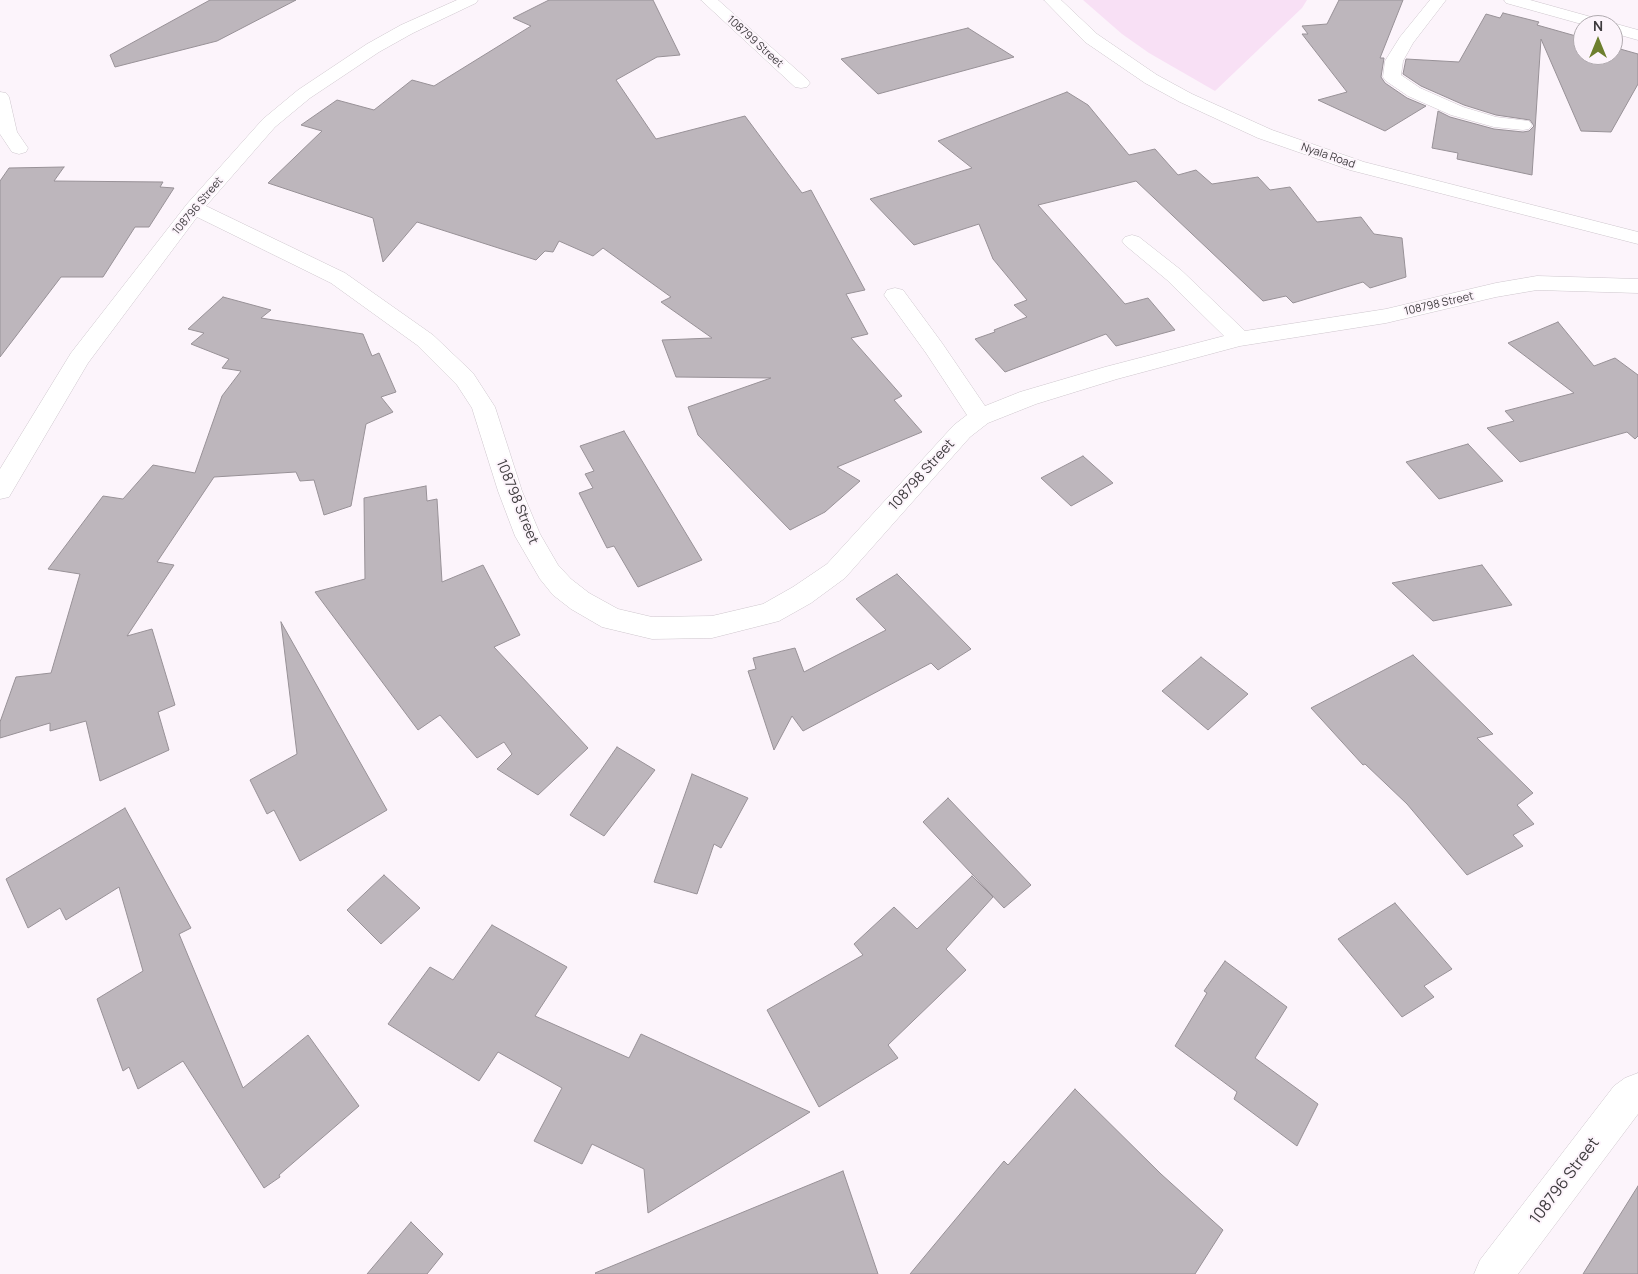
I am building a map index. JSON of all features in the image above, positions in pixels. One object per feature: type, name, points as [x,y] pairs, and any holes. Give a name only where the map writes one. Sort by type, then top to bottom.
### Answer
[{"type":"street","name":"108796 Street","points":[[0,490],[78,358],[194,208],[269,124],[304,94],[373,48],[407,29],[470,0]]},
{"type":"street","name":"108799 Street","points":[[709,0],[801,83]]},
{"type":"street","name":"Nyala Road","points":[[1052,0],[1091,38],[1151,79],[1186,98],[1265,134],[1366,169],[1638,238]]},
{"type":"street","points":[[1438,0],[1406,41],[1394,61],[1392,77],[1414,92],[1457,112],[1494,122],[1524,125]]},
{"type":"street","points":[[1512,0],[1573,17]]},
{"type":"street","points":[[1623,31],[1638,35]]},
{"type":"street","points":[[0,97],[8,132],[19,148]]},
{"type":"street","name":"108798 Street","points":[[194,208],[338,278],[425,340],[465,379],[483,408],[510,491],[528,536],[549,572],[562,587],[580,601],[612,619],[652,628],[712,628],[769,613],[802,595],[836,571],[962,431],[980,417],[1028,398],[1113,372],[1240,339],[1386,316],[1496,290],[1537,283],[1638,286]]},
{"type":"street","points":[[1132,241],[1174,274],[1240,339]]},
{"type":"street","points":[[895,295],[934,348],[980,417]]},
{"type":"street","name":"108796 Street","points":[[1494,1274],[1628,1099],[1638,1091]]},
{"type":"shaded area","points":[[1083,0],[1307,0],[1302,8],[1215,91],[1149,53],[1122,34]]},
{"type":"building","points":[[210,0],[296,0],[217,41],[115,67],[110,55]]},
{"type":"building","points":[[549,0],[653,0],[680,55],[657,57],[616,80],[656,139],[745,116],[802,193],[811,190],[865,290],[846,294],[868,334],[851,338],[902,396],[894,400],[922,432],[837,467],[860,481],[825,512],[790,530],[698,435],[688,407],[771,378],[676,377],[662,340],[712,338],[661,302],[671,297],[603,248],[593,256],[559,241],[553,252],[545,251],[536,260],[417,222],[383,262],[373,218],[268,183],[322,131],[301,125],[337,100],[374,110],[412,80],[434,86],[531,26],[513,18]]},
{"type":"building","points":[[1339,0],[1403,0],[1380,58],[1384,58],[1381,77],[1385,83],[1407,98],[1426,106],[1385,131],[1318,100],[1347,92],[1302,34],[1308,34],[1302,26],[1327,24]]},
{"type":"building","points":[[1503,13],[1539,22],[1537,25],[1573,35],[1573,65],[1623,65],[1623,50],[1638,54],[1638,84],[1611,132],[1581,131],[1541,39],[1532,175],[1457,159],[1458,153],[1432,148],[1438,111],[1450,117],[1494,129],[1523,132],[1529,131],[1534,126],[1530,120],[1496,115],[1464,105],[1421,86],[1403,74],[1406,59],[1459,62],[1486,14],[1500,18]]},
{"type":"building","points":[[968,28],[1014,57],[878,94],[841,59]]},
{"type":"building","points":[[1067,92],[1088,105],[1129,155],[1155,149],[1178,175],[1196,170],[1212,184],[1258,177],[1270,190],[1290,187],[1317,222],[1361,217],[1374,234],[1402,238],[1406,277],[1370,288],[1363,282],[1293,303],[1286,296],[1263,301],[1136,181],[1038,205],[1125,304],[1148,298],[1175,330],[1116,346],[1106,334],[1005,372],[975,339],[1027,317],[1014,305],[1027,300],[993,259],[979,224],[914,245],[870,199],[972,168],[938,141]]},
{"type":"building","points":[[64,167],[54,181],[163,182],[160,187],[174,188],[149,227],[135,227],[103,277],[61,277],[0,357],[0,181],[9,168]]},
{"type":"building","points":[[223,297],[271,310],[261,318],[363,334],[372,356],[379,353],[396,392],[381,397],[393,412],[366,424],[351,506],[324,515],[314,480],[300,481],[296,472],[214,477],[157,562],[174,565],[127,636],[152,629],[175,705],[158,712],[169,750],[100,781],[86,721],[50,731],[50,723],[0,738],[0,722],[16,677],[51,673],[80,574],[48,569],[103,496],[123,499],[153,465],[195,473],[222,396],[241,371],[222,368],[229,359],[191,344],[204,333],[188,329]]},
{"type":"building","points":[[1558,322],[1594,366],[1615,358],[1638,375],[1638,436],[1635,439],[1627,432],[1520,462],[1487,428],[1514,421],[1505,411],[1574,393],[1508,343]]},
{"type":"building","points":[[624,431],[702,560],[638,587],[614,546],[607,548],[579,493],[593,488],[585,474],[594,471],[580,446]]},
{"type":"building","points":[[1468,444],[1503,481],[1439,499],[1406,462]]},
{"type":"building","points":[[1083,456],[1113,483],[1071,506],[1041,478]]},
{"type":"building","points":[[426,486],[427,501],[437,499],[442,582],[483,565],[520,635],[494,647],[588,748],[538,795],[497,769],[512,754],[504,742],[477,758],[440,715],[418,730],[315,592],[365,579],[364,498]]},
{"type":"building","points":[[1482,565],[1512,605],[1433,621],[1392,583]]},
{"type":"building","points":[[897,574],[971,649],[938,670],[931,663],[803,731],[792,716],[774,750],[748,671],[756,669],[753,658],[795,648],[804,672],[886,630],[856,599]]},
{"type":"building","points":[[281,622],[387,810],[300,861],[274,810],[267,814],[250,780],[297,754]]},
{"type":"building","points":[[1413,655],[1493,734],[1477,738],[1533,793],[1517,805],[1534,824],[1513,835],[1523,846],[1467,875],[1407,804],[1365,764],[1363,765],[1311,708]]},
{"type":"building","points":[[1201,657],[1248,694],[1208,730],[1162,691]]},
{"type":"building","points":[[617,747],[655,770],[604,836],[570,815]]},
{"type":"building","points":[[692,774],[748,798],[721,848],[714,844],[697,894],[654,882]]},
{"type":"building","points":[[948,798],[1031,885],[1004,908],[923,822]]},
{"type":"building","points":[[125,808],[191,928],[179,934],[243,1088],[308,1035],[359,1106],[279,1175],[280,1177],[264,1188],[183,1061],[138,1089],[129,1067],[123,1071],[97,999],[143,971],[119,887],[66,920],[60,908],[28,928],[6,879]]},
{"type":"building","points":[[384,875],[420,908],[381,944],[347,910]]},
{"type":"building","points":[[972,876],[993,897],[946,949],[966,970],[888,1045],[898,1058],[819,1107],[767,1010],[863,955],[854,944],[894,907],[917,929]]},
{"type":"building","points":[[1395,903],[1452,969],[1424,986],[1434,997],[1402,1017],[1338,939]]},
{"type":"building","points":[[492,925],[567,967],[535,1016],[629,1058],[641,1034],[810,1112],[648,1213],[644,1169],[592,1144],[582,1164],[534,1141],[562,1088],[498,1052],[479,1081],[388,1024],[430,967],[453,980]]},
{"type":"building","points":[[1225,961],[1287,1007],[1255,1058],[1318,1104],[1297,1146],[1234,1099],[1237,1092],[1175,1046],[1207,993],[1204,991]]},
{"type":"building","points":[[1075,1089],[1161,1174],[1223,1230],[1195,1274],[910,1274],[1004,1161],[1008,1165]]},
{"type":"building","points":[[843,1171],[878,1274],[595,1273]]},
{"type":"building","points":[[1638,1186],[1638,1274],[1583,1274]]},
{"type":"building","points":[[411,1222],[443,1254],[427,1274],[367,1274]]}]
